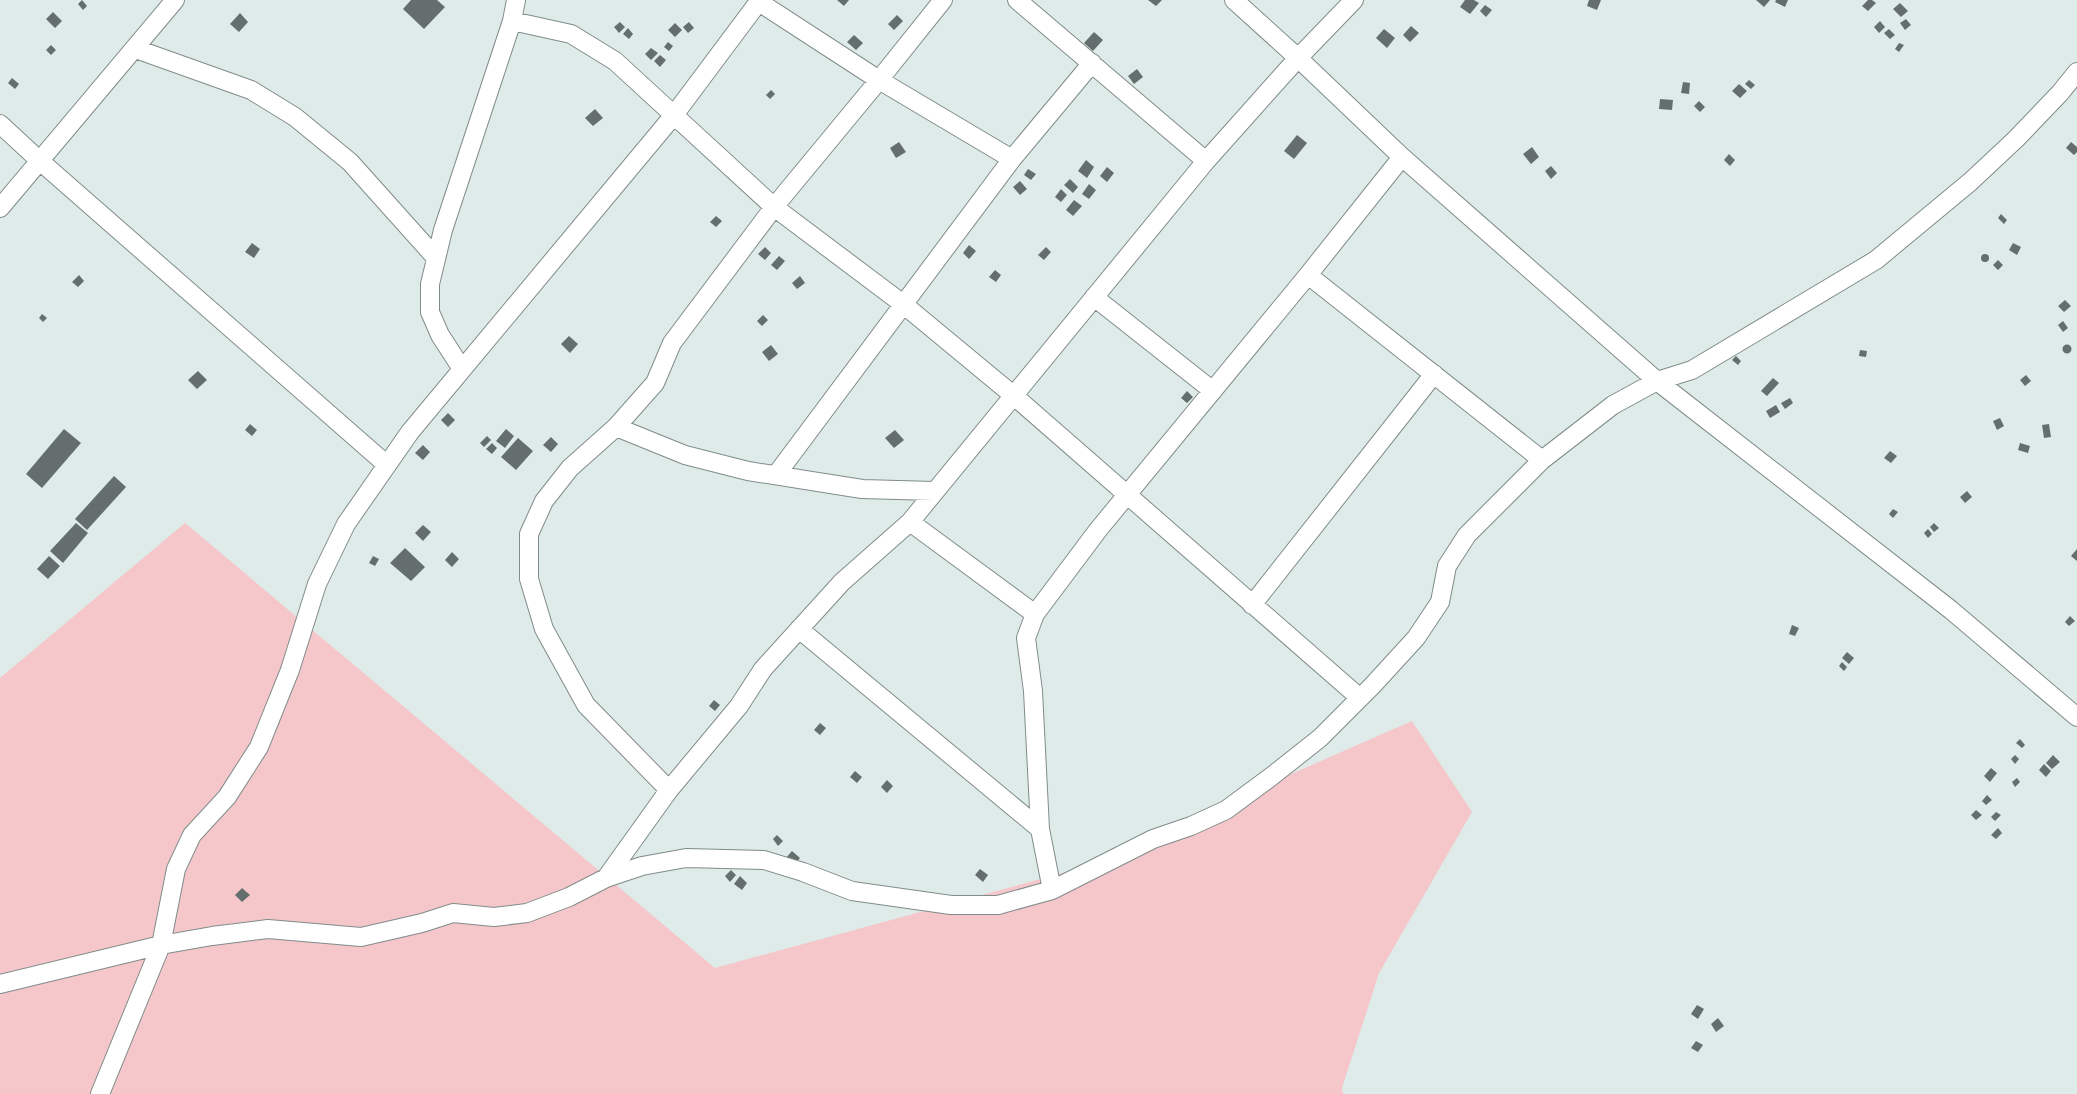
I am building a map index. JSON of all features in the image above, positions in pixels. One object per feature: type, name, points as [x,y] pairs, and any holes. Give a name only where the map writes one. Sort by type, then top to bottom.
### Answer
[{"type":"street","points":[[0,208],[175,0]]},
{"type":"street","points":[[462,369],[440,335],[430,312],[430,284],[443,230],[512,21],[516,0]]},
{"type":"street","points":[[669,790],[586,705],[544,629],[529,579],[530,534],[544,501],[570,468],[616,427],[655,382],[672,343],[774,207],[943,0]]},
{"type":"street","points":[[1017,0],[1206,161]]},
{"type":"street","points":[[1234,0],[1402,157],[1658,381],[1951,610],[2077,717]]},
{"type":"street","points":[[606,878],[669,790],[739,706],[763,669],[842,582],[910,522],[1206,161],[1353,0]]},
{"type":"street","points":[[100,1094],[161,945],[176,869],[192,835],[227,797],[259,747],[290,670],[317,584],[346,524],[410,432],[674,114],[760,1],[879,80],[1012,159]]},
{"type":"street","points":[[512,21],[571,34],[615,61],[774,207],[903,304],[1012,395],[1360,698]]},
{"type":"street","points":[[136,49],[251,90],[295,117],[350,162],[436,258]]},
{"type":"street","points":[[776,475],[1012,159],[1092,63]]},
{"type":"street","points":[[0,984],[161,945],[268,929],[361,937],[422,923],[453,913],[494,917],[527,913],[569,897],[606,878],[642,866],[686,858],[764,860],[852,891],[951,905],[998,904],[1052,890],[1153,839],[1191,826],[1226,810],[1320,738],[1416,638],[1440,602],[1448,566],[1467,535],[1542,460],[1613,405],[1658,381],[1692,370],[1876,260],[1970,182],[2016,139],[2077,72]]},
{"type":"street","points":[[0,124],[387,465]]},
{"type":"street","points":[[1052,890],[1040,829],[1033,691],[1026,638],[1035,614],[1126,496],[1402,157]]},
{"type":"street","points":[[1308,275],[1542,460]]},
{"type":"street","points":[[1094,297],[1213,391]]},
{"type":"street","points":[[1252,604],[1434,374]]},
{"type":"street","points":[[616,427],[685,455],[748,471],[862,489],[934,491]]},
{"type":"street","points":[[910,522],[1035,614]]},
{"type":"street","points":[[798,629],[1040,829]]},
{"type":"shaded area","points":[[185,523],[715,968],[1070,871],[1412,721],[1472,812],[1379,973],[1342,1088],[1343,1094],[0,1094],[0,678]]},
{"type":"building","points":[[82,0],[87,6],[83,10],[78,4]]},
{"type":"building","points":[[411,0],[437,0],[445,7],[424,29],[403,9]]},
{"type":"building","points":[[837,0],[849,0],[844,6]]},
{"type":"building","points":[[1148,0],[1162,0],[1156,6]]},
{"type":"building","points":[[1465,0],[1474,0],[1479,3],[1470,14],[1460,7]]},
{"type":"building","points":[[1589,0],[1601,0],[1597,10],[1587,6]]},
{"type":"building","points":[[1756,0],[1770,0],[1764,7]]},
{"type":"building","points":[[1776,0],[1788,0],[1785,7],[1775,2]]},
{"type":"building","points":[[1868,0],[1876,3],[1868,11],[1862,6]]},
{"type":"building","points":[[1900,3],[1908,11],[1901,17],[1893,9]]},
{"type":"building","points":[[1485,5],[1492,10],[1486,17],[1480,11]]},
{"type":"building","points":[[53,12],[62,21],[55,28],[46,19]]},
{"type":"building","points":[[240,13],[248,22],[239,32],[230,24]]},
{"type":"building","points":[[897,15],[903,21],[894,30],[888,24]]},
{"type":"building","points":[[1906,19],[1911,25],[1905,30],[1900,23]]},
{"type":"building","points":[[1880,21],[1885,27],[1879,33],[1874,27]]},
{"type":"building","points":[[620,22],[625,27],[619,33],[614,27]]},
{"type":"building","points":[[689,22],[694,28],[688,33],[683,27]]},
{"type":"building","points":[[675,23],[682,30],[675,37],[668,30]]},
{"type":"building","points":[[1411,26],[1419,33],[1410,42],[1403,35]]},
{"type":"building","points":[[628,28],[633,34],[629,39],[623,34]]},
{"type":"building","points":[[1384,29],[1395,38],[1387,48],[1376,38]]},
{"type":"building","points":[[1889,29],[1895,35],[1890,39],[1884,33]]},
{"type":"building","points":[[1094,32],[1103,40],[1093,51],[1084,43]]},
{"type":"building","points":[[854,35],[863,43],[856,50],[847,42]]},
{"type":"building","points":[[668,42],[673,46],[669,51],[664,47]]},
{"type":"building","points":[[1899,43],[1904,45],[1899,52],[1895,49]]},
{"type":"building","points":[[51,45],[56,50],[51,55],[46,50]]},
{"type":"building","points":[[651,48],[658,53],[651,60],[645,54]]},
{"type":"building","points":[[660,55],[666,60],[660,67],[654,61]]},
{"type":"building","points":[[1137,69],[1143,77],[1134,84],[1128,76]]},
{"type":"building","points":[[12,78],[19,84],[15,89],[8,83]]},
{"type":"building","points":[[1749,80],[1755,85],[1751,89],[1745,84]]},
{"type":"building","points":[[1683,82],[1690,83],[1689,94],[1681,93]]},
{"type":"building","points":[[1739,84],[1747,91],[1740,98],[1732,91]]},
{"type":"building","points":[[771,90],[775,94],[770,99],[766,95]]},
{"type":"building","points":[[1660,99],[1673,100],[1672,110],[1659,109]]},
{"type":"building","points":[[1699,101],[1705,107],[1700,112],[1694,106]]},
{"type":"building","points":[[595,109],[603,118],[593,126],[585,118]]},
{"type":"building","points":[[1297,135],[1307,143],[1294,159],[1284,151]]},
{"type":"building","points":[[899,142],[906,152],[896,158],[890,148]]},
{"type":"building","points":[[2071,142],[2077,147],[2074,155],[2066,148]]},
{"type":"building","points":[[1532,147],[1539,157],[1531,164],[1523,154]]},
{"type":"building","points":[[1729,154],[1735,160],[1730,166],[1724,160]]},
{"type":"building","points":[[1086,160],[1094,167],[1087,178],[1078,171]]},
{"type":"building","points":[[1551,166],[1557,173],[1551,179],[1545,171]]},
{"type":"building","points":[[1107,167],[1114,173],[1107,182],[1100,176]]},
{"type":"building","points":[[1028,169],[1036,174],[1031,180],[1024,175]]},
{"type":"building","points":[[1070,179],[1078,187],[1073,193],[1064,185]]},
{"type":"building","points":[[1020,181],[1027,189],[1020,195],[1013,187]]},
{"type":"building","points":[[1089,184],[1096,190],[1089,199],[1082,194]]},
{"type":"building","points":[[1061,189],[1067,195],[1061,202],[1055,197]]},
{"type":"building","points":[[1074,200],[1082,206],[1073,216],[1066,210]]},
{"type":"building","points":[[2001,214],[2007,220],[2004,224],[1998,218]]},
{"type":"building","points":[[716,216],[722,221],[716,227],[710,222]]},
{"type":"building","points":[[252,243],[260,249],[254,258],[245,252]]},
{"type":"building","points":[[2013,243],[2021,247],[2017,255],[2009,250]]},
{"type":"building","points":[[969,245],[976,251],[969,259],[963,253]]},
{"type":"building","points":[[765,247],[771,253],[765,260],[758,254]]},
{"type":"building","points":[[1046,247],[1051,252],[1044,260],[1038,255]]},
{"type":"building","points":[[1985,254],[1989,258],[1985,262],[1981,258]]},
{"type":"building","points":[[779,256],[785,261],[777,270],[771,265]]},
{"type":"building","points":[[1998,260],[2003,265],[1998,270],[1993,265]]},
{"type":"building","points":[[995,270],[1001,275],[996,282],[989,277]]},
{"type":"building","points":[[79,275],[84,281],[78,287],[72,282]]},
{"type":"building","points":[[800,276],[805,283],[797,289],[792,283]]},
{"type":"building","points":[[2065,300],[2071,306],[2064,312],[2058,306]]},
{"type":"building","points":[[42,314],[47,318],[43,322],[39,318]]},
{"type":"building","points":[[763,315],[768,320],[762,326],[757,321]]},
{"type":"building","points":[[2063,321],[2068,328],[2063,332],[2058,325]]},
{"type":"building","points":[[569,336],[578,344],[570,353],[561,344]]},
{"type":"building","points":[[771,345],[778,354],[769,361],[762,352]]},
{"type":"building","points":[[2067,345],[2071,349],[2067,353],[2063,349]]},
{"type":"building","points":[[1860,350],[1867,351],[1866,357],[1859,356]]},
{"type":"building","points":[[1736,356],[1741,361],[1738,365],[1732,360]]},
{"type":"building","points":[[198,371],[207,380],[197,389],[188,380]]},
{"type":"building","points":[[2026,375],[2031,381],[2025,386],[2020,380]]},
{"type":"building","points":[[1773,378],[1779,383],[1767,396],[1761,391]]},
{"type":"building","points":[[1187,391],[1193,397],[1187,403],[1181,398]]},
{"type":"building","points":[[1790,398],[1793,403],[1785,409],[1781,403]]},
{"type":"building","points":[[1776,405],[1780,412],[1770,418],[1766,411]]},
{"type":"building","points":[[448,413],[455,420],[448,427],[441,420]]},
{"type":"building","points":[[2000,418],[2004,426],[1997,430],[1993,421]]},
{"type":"building","points":[[250,424],[257,430],[252,436],[245,430]]},
{"type":"building","points":[[2049,424],[2051,437],[2044,438],[2042,425]]},
{"type":"building","points":[[64,429],[81,443],[42,488],[26,474]]},
{"type":"building","points":[[506,429],[514,436],[505,448],[496,441]]},
{"type":"building","points":[[895,430],[904,440],[894,448],[885,438]]},
{"type":"building","points":[[487,436],[491,440],[484,447],[480,443]]},
{"type":"building","points":[[551,437],[558,444],[551,452],[543,445]]},
{"type":"building","points":[[518,438],[533,451],[516,470],[501,457]]},
{"type":"building","points":[[492,443],[497,448],[492,454],[486,449]]},
{"type":"building","points":[[2020,443],[2030,446],[2028,453],[2018,450]]},
{"type":"building","points":[[423,445],[430,452],[423,460],[415,453]]},
{"type":"building","points":[[1890,451],[1897,456],[1891,463],[1884,458]]},
{"type":"building","points":[[114,476],[126,487],[87,530],[75,519]]},
{"type":"building","points":[[1967,491],[1972,497],[1965,503],[1960,497]]},
{"type":"building","points":[[1893,509],[1898,512],[1893,518],[1889,514]]},
{"type":"building","points":[[76,523],[88,533],[63,563],[50,551]]},
{"type":"building","points":[[1934,523],[1939,528],[1934,532],[1930,527]]},
{"type":"building","points":[[423,525],[431,532],[423,541],[415,533]]},
{"type":"building","points":[[1928,529],[1932,534],[1928,538],[1924,533]]},
{"type":"building","points":[[405,548],[425,567],[411,581],[390,563]]},
{"type":"building","points":[[2077,549],[2077,561],[2071,556]]},
{"type":"building","points":[[452,552],[459,559],[452,567],[445,560]]},
{"type":"building","points":[[49,556],[60,566],[48,579],[37,569]]},
{"type":"building","points":[[373,556],[379,559],[375,566],[369,563]]},
{"type":"building","points":[[2070,616],[2075,621],[2069,626],[2065,622]]},
{"type":"building","points":[[1792,625],[1799,628],[1795,636],[1789,634]]},
{"type":"building","points":[[1847,652],[1854,658],[1849,664],[1842,658]]},
{"type":"building","points":[[1842,662],[1847,667],[1844,671],[1839,666]]},
{"type":"building","points":[[714,700],[720,705],[715,711],[709,706]]},
{"type":"building","points":[[820,723],[826,728],[820,735],[814,730]]},
{"type":"building","points":[[2020,739],[2025,745],[2022,748],[2016,743]]},
{"type":"building","points":[[2015,755],[2019,759],[2015,764],[2011,759]]},
{"type":"building","points":[[2053,755],[2060,762],[2052,769],[2046,763]]},
{"type":"building","points":[[2044,764],[2051,771],[2046,777],[2039,770]]},
{"type":"building","points":[[1991,768],[1997,773],[1990,782],[1984,776]]},
{"type":"building","points":[[855,771],[862,777],[857,783],[850,777]]},
{"type":"building","points":[[2017,778],[2020,782],[2015,787],[2012,782]]},
{"type":"building","points":[[887,780],[893,786],[887,793],[881,787]]},
{"type":"building","points":[[1987,795],[1992,800],[1986,805],[1982,801]]},
{"type":"building","points":[[1976,810],[1982,815],[1976,820],[1971,815]]},
{"type":"building","points":[[1996,812],[2001,815],[1995,821],[1991,817]]},
{"type":"building","points":[[1998,828],[2002,833],[1996,839],[1991,835]]},
{"type":"building","points":[[777,835],[783,841],[778,846],[773,839]]},
{"type":"building","points":[[792,851],[800,858],[793,866],[785,859]]},
{"type":"building","points":[[980,869],[988,875],[983,882],[975,875]]},
{"type":"building","points":[[731,870],[736,875],[730,882],[725,876]]},
{"type":"building","points":[[740,876],[747,883],[742,890],[734,884]]},
{"type":"building","points":[[242,888],[250,895],[242,902],[235,895]]},
{"type":"building","points":[[1697,1005],[1704,1009],[1698,1019],[1691,1014]]},
{"type":"building","points":[[1718,1018],[1724,1026],[1716,1032],[1711,1024]]},
{"type":"building","points":[[1696,1041],[1703,1045],[1698,1052],[1691,1048]]}]
